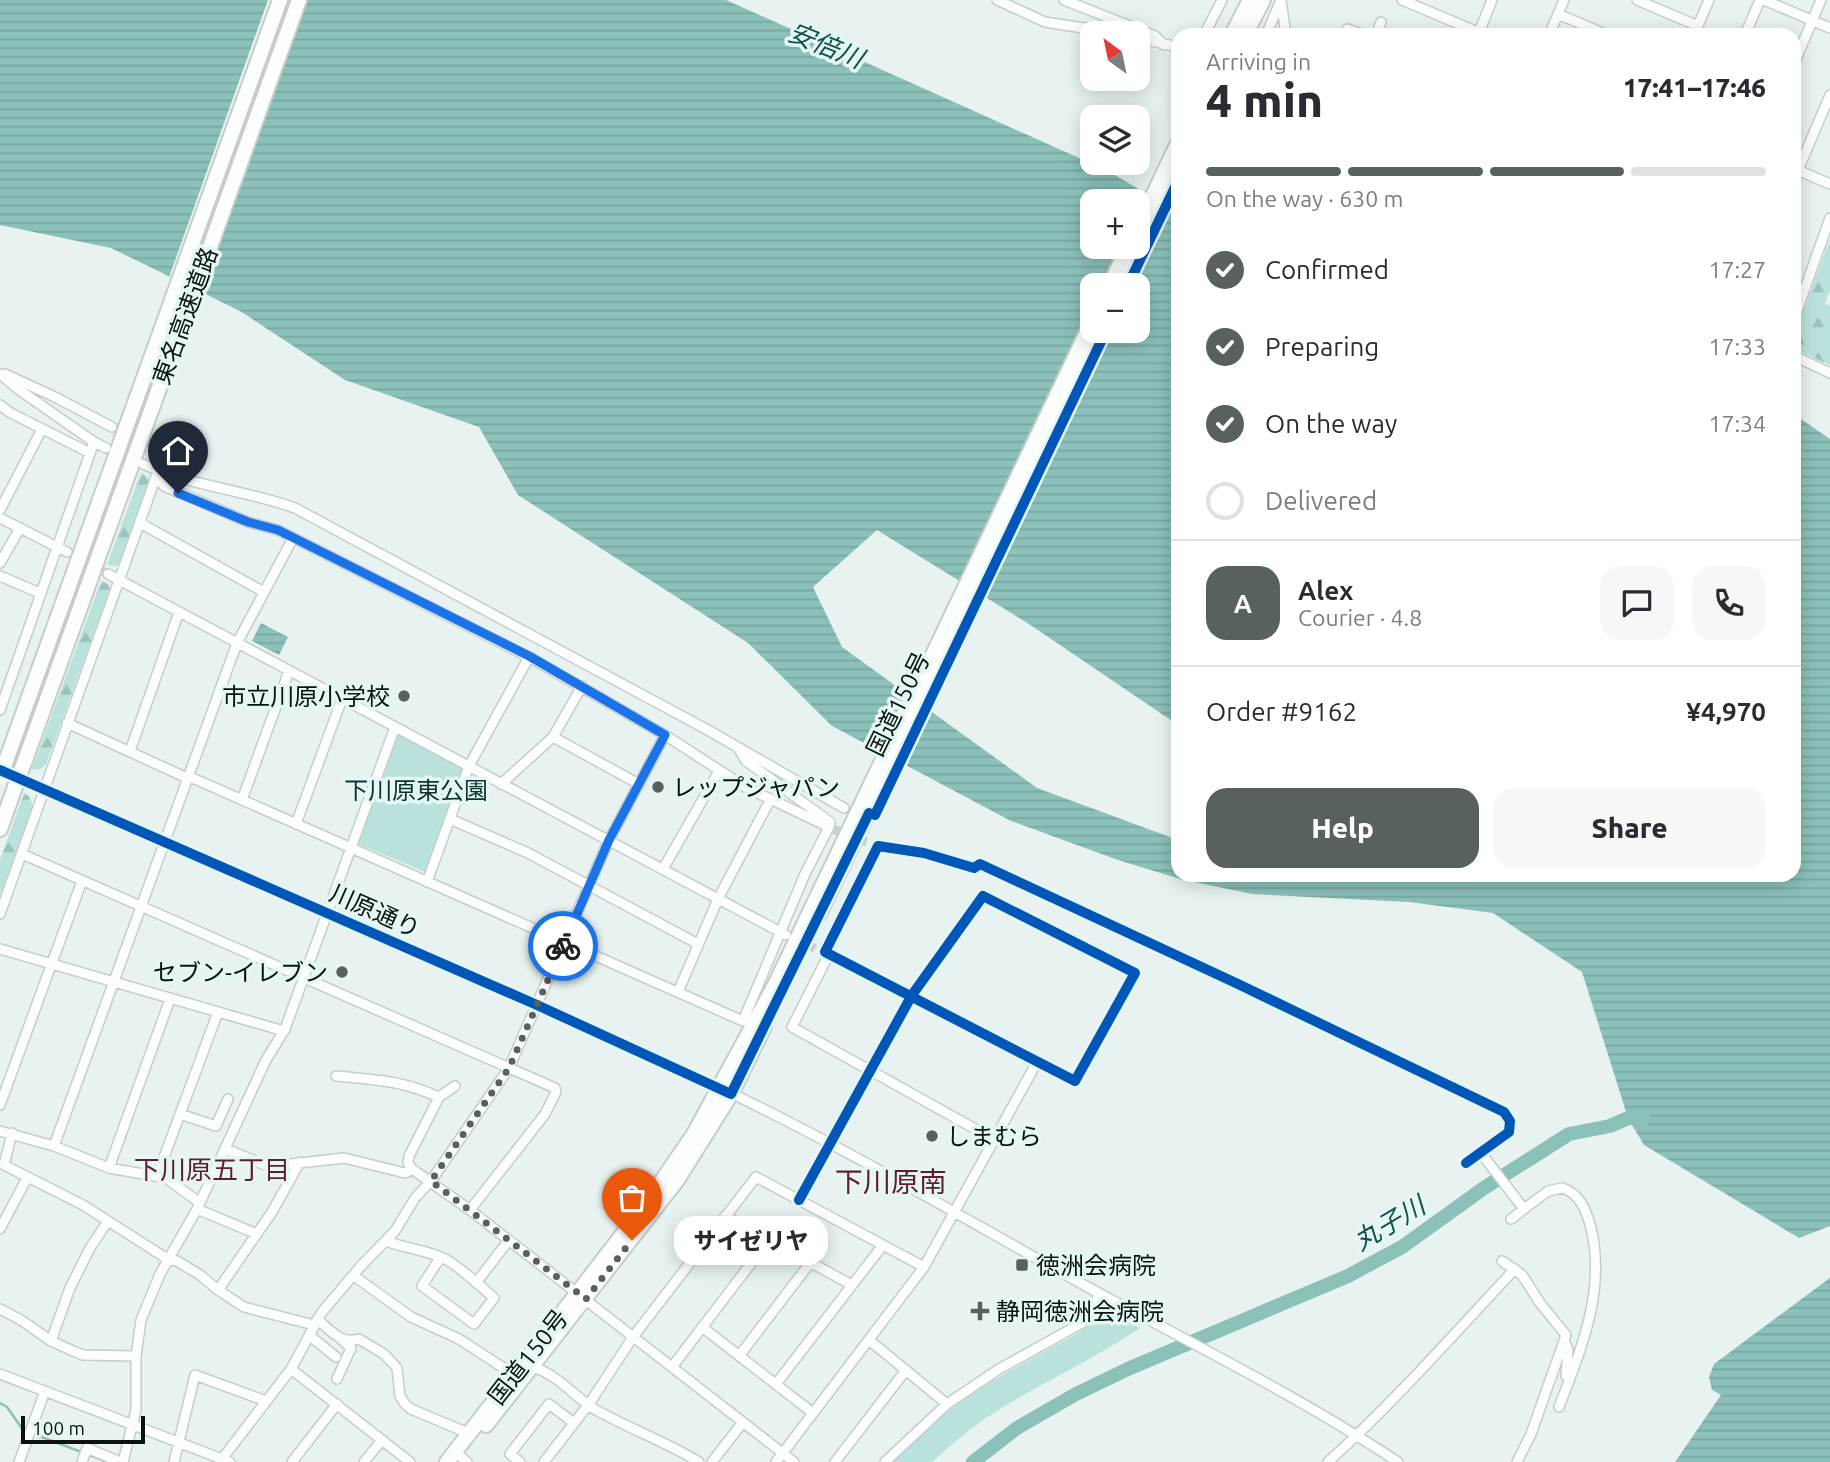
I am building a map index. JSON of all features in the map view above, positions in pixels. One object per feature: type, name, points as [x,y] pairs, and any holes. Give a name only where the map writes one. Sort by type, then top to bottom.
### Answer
[{"type":"highway","name":"東名高速道路","points":[[0,777],[280,0]]},
{"type":"highway","name":"東名高速道路","points":[[0,830],[299,0]]},
{"type":"highway","points":[[1229,28],[1242,0]]},
{"type":"highway","points":[[1236,28],[1250,0]]},
{"type":"highway","points":[[1246,28],[1257,0]]},
{"type":"highway","points":[[1247,28],[1263,0]]},
{"type":"highway","points":[[1150,202],[1171,158]]},
{"type":"highway","points":[[1128,273],[1171,183]]},
{"type":"highway","name":"国道150号","points":[[864,810],[1082,343]]},
{"type":"highway","name":"国道150号","points":[[458,1461],[526,1367],[582,1296],[726,1091],[776,983],[1094,343]]},
{"type":"highway","name":"国道150号","points":[[458,1461],[468,1433],[526,1367]]},
{"type":"street","points":[[997,0],[1045,22],[1080,27]]},
{"type":"street","points":[[1064,0],[1155,36],[1164,45]]},
{"type":"street","points":[[1208,28],[1222,0]]},
{"type":"street","points":[[1269,28],[1281,0]]},
{"type":"street","points":[[1281,0],[1285,28]]},
{"type":"street","points":[[1483,28],[1492,0]]},
{"type":"street","points":[[1552,28],[1563,0]]},
{"type":"street","points":[[1637,0],[1692,28]]},
{"type":"street","points":[[1697,28],[1709,0]]},
{"type":"street","points":[[1748,28],[1762,0],[1779,3],[1830,28]]},
{"type":"street","points":[[1801,47],[1821,0]]},
{"type":"street","points":[[1407,1],[1468,28]]},
{"type":"street","points":[[1558,14],[1590,28]]},
{"type":"street","points":[[1379,28],[1381,22]]},
{"type":"street","points":[[1150,41],[1171,46]]},
{"type":"street","points":[[1801,158],[1830,96]]},
{"type":"street","points":[[1801,171],[1830,184]]},
{"type":"street","points":[[1801,299],[1830,218]]},
{"type":"street","points":[[1801,359],[1830,373]]},
{"type":"street","points":[[0,373],[76,407],[112,427]]},
{"type":"street","points":[[0,373],[18,389],[106,448]]},
{"type":"street","points":[[0,405],[90,453]]},
{"type":"street","points":[[0,510],[42,429]]},
{"type":"street","points":[[0,710],[3,694],[94,442]]},
{"type":"street","points":[[143,464],[156,473],[267,498],[295,508],[844,808]]},
{"type":"street","points":[[0,915],[156,473]]},
{"type":"street","points":[[156,473],[164,486],[293,538],[529,656],[665,735],[719,771],[770,800],[831,828]]},
{"type":"street","points":[[0,518],[67,552]]},
{"type":"street","points":[[140,523],[264,592]]},
{"type":"street","points":[[0,563],[20,528]]},
{"type":"street","points":[[54,1146],[237,643],[293,538]]},
{"type":"street","points":[[108,574],[784,933]]},
{"type":"street","points":[[0,576],[40,593]]},
{"type":"street","points":[[130,751],[179,612]]},
{"type":"street","points":[[427,882],[469,766],[529,656]]},
{"type":"street","points":[[242,800],[289,671]]},
{"type":"street","points":[[501,784],[553,737],[582,686]]},
{"type":"street","points":[[296,824],[342,699]]},
{"type":"street","points":[[67,723],[743,1021],[784,933],[804,874],[831,828],[830,822],[746,761],[738,748]]},
{"type":"street","points":[[82,1462],[87,1448],[122,1462],[132,1426],[137,1390],[136,1356],[141,1320],[160,1274],[199,1206],[266,1060],[284,1031],[395,727]]},
{"type":"street","points":[[0,1374],[226,1460],[290,1369],[316,1322],[361,1266],[395,1231],[415,1198],[431,1181],[509,1068],[609,840],[665,735]]},
{"type":"street","points":[[553,737],[639,783]]},
{"type":"street","name":"川原通り","points":[[4,764],[44,789],[537,1005],[726,1091],[830,1144],[1358,1435],[1398,1462]]},
{"type":"street","points":[[663,869],[719,771]]},
{"type":"street","points":[[678,992],[718,899],[770,800]]},
{"type":"street","points":[[450,819],[528,853],[698,944]]},
{"type":"street","points":[[995,1140],[792,1027],[874,845],[924,853],[974,868],[980,864],[1498,1108],[1510,1121],[1509,1132],[1484,1156],[1466,1163]]},
{"type":"street","points":[[22,854],[555,1088],[556,1092],[545,1114],[470,1210]]},
{"type":"street","points":[[0,1105],[82,881]]},
{"type":"street","points":[[799,1200],[912,995],[983,895],[1135,973],[1075,1081],[912,995],[824,952]]},
{"type":"street","points":[[0,949],[284,1031]]},
{"type":"street","points":[[109,1168],[170,999]]},
{"type":"street","points":[[157,1176],[218,1012]]},
{"type":"street","points":[[776,1462],[924,1267],[1037,1062]]},
{"type":"street","points":[[336,1076],[403,1083],[439,1097]]},
{"type":"street","points":[[455,1086],[439,1097],[408,1156],[412,1169],[470,1210],[794,1462]]},
{"type":"street","points":[[180,1114],[216,1126],[228,1099]]},
{"type":"street","points":[[0,1131],[54,1146],[109,1168],[166,1178],[199,1206],[257,1234]]},
{"type":"street","points":[[12,1133],[2,1168],[83,1205],[169,1260],[177,1261],[200,1275],[244,1307],[316,1322],[341,1339],[351,1348],[337,1380]]},
{"type":"street","points":[[226,1149],[265,1165],[282,1166],[300,1161],[344,1158],[405,1173],[412,1169]]},
{"type":"street","points":[[1484,1156],[1521,1205]]},
{"type":"street","points":[[218,1290],[289,1185],[300,1161]]},
{"type":"street","points":[[544,1462],[589,1404],[633,1337],[756,1177],[924,1267]]},
{"type":"street","points":[[0,1228],[27,1178]]},
{"type":"street","points":[[1511,1219],[1521,1205],[1556,1188],[1567,1190],[1582,1205],[1593,1237],[1596,1264],[1593,1308],[1560,1404],[1568,1349],[1564,1341]]},
{"type":"street","points":[[725,1216],[852,1285]]},
{"type":"street","points":[[51,1341],[70,1288],[90,1248],[108,1221]]},
{"type":"street","points":[[476,1283],[509,1240]]},
{"type":"street","points":[[386,1241],[440,1258],[449,1261],[494,1298],[474,1324],[422,1286],[440,1258]]},
{"type":"street","points":[[671,1367],[768,1241]]},
{"type":"street","points":[[776,1384],[883,1245]]},
{"type":"street","points":[[1502,1261],[1515,1269],[1566,1335],[1531,1434],[1517,1462]]},
{"type":"street","points":[[739,1356],[810,1263]]},
{"type":"street","points":[[1328,1462],[1358,1435],[1515,1269]]},
{"type":"street","points":[[354,1276],[411,1317],[459,1339],[502,1367],[526,1367],[549,1373],[593,1408],[668,1443],[699,1462]]},
{"type":"street","points":[[885,1462],[947,1404],[999,1369],[1082,1323],[1100,1294]]},
{"type":"street","points":[[0,1309],[51,1341],[83,1354],[136,1356]]},
{"type":"street","points":[[702,1327],[813,1413]]},
{"type":"street","points":[[309,1335],[336,1357]]},
{"type":"street","points":[[341,1339],[348,1342],[359,1339],[392,1362],[397,1368],[400,1396],[411,1409],[468,1433]]},
{"type":"street","points":[[869,1340],[947,1404]]},
{"type":"street","points":[[290,1369],[411,1462]]},
{"type":"street","points":[[835,1462],[906,1370]]},
{"type":"street","points":[[174,1462],[195,1375],[266,1401]]},
{"type":"street","points":[[19,1462],[45,1391]]},
{"type":"street","points":[[292,1462],[337,1404]]},
{"type":"street","points":[[520,1462],[510,1454],[549,1404],[574,1423]]},
{"type":"street","points":[[712,1462],[743,1422]]},
{"type":"street","points":[[364,1462],[382,1440]]},
{"type":"green space","points":[[1830,239],[1830,290],[1825,303],[1830,306],[1830,365],[1801,352],[1801,317]]},
{"type":"green space","points":[[141,472],[150,482],[120,562],[116,566],[107,565]]},
{"type":"green space","points":[[101,581],[108,584],[110,589],[46,764],[39,770],[32,769]]},
{"type":"green space","name":"下川原東公園","points":[[398,733],[461,765],[463,770],[425,872],[358,844]]},
{"type":"green space","points":[[24,793],[29,796],[33,806],[0,896],[0,860]]},
{"type":"green space","points":[[1105,1308],[1140,1328],[995,1412],[932,1462],[892,1462],[934,1422],[979,1389],[1078,1333]]},
{"type":"water","name":"安倍川","points":[[0,0],[726,0],[1080,158],[1080,175],[1115,175],[1139,189],[1080,189],[1080,259],[1150,259],[1150,196],[1171,208],[1171,720],[1029,624],[877,530],[813,587],[842,647],[1037,788],[1171,837],[1171,876],[1011,821],[832,726],[748,643],[518,495],[479,427],[345,380],[240,311],[111,248],[0,225]]},
{"type":"water","points":[[1801,419],[1830,439],[1830,1226],[1799,1238],[1644,1145],[1628,1118],[1582,972],[1493,913],[1409,902],[1252,894],[1194,882],[1801,882]]},
{"type":"water","points":[[261,623],[288,637],[279,655],[252,641]]},
{"type":"water","points":[[1830,1278],[1830,1462],[1675,1462],[1721,1395],[1712,1390],[1709,1377],[1714,1364]]},
{"type":"pier","points":[[268,0],[307,0],[201,296],[168,280]]},
{"type":"waterway","name":"丸子川","points":[[973,1462],[1017,1428],[1076,1394],[1130,1368],[1348,1276],[1402,1247],[1484,1188],[1569,1134],[1610,1126],[1628,1118],[1644,1119]]},
{"type":"waterway","points":[[0,1403],[7,1407],[23,1430],[108,1462]]},
{"type":"tunnel","points":[[74,556],[108,574]]},
{"type":"tunnel","points":[[833,829],[869,843]]},
{"type":"tunnel","points":[[795,938],[818,950]]},
{"type":"cycle path","points":[[1134,273],[1171,196]]},
{"type":"cycle path","points":[[875,815],[1100,343]]},
{"type":"cycle path","points":[[0,770],[537,1005],[731,1094],[869,813]]},
{"type":"cycle path","points":[[799,1200],[912,995],[983,896],[1135,973],[1075,1081],[825,952],[878,846],[924,853],[974,868],[980,864],[1504,1112],[1510,1121],[1509,1132],[1466,1163]]},
{"type":"way so far","points":[[563,946],[509,1068],[431,1181],[586,1299],[632,1240]]},
{"type":"place","name":"市立川原小学校","points":[[404,696]]},
{"type":"place","name":"レップジャパン","points":[[658,787]]},
{"type":"place","name":"セブン-イレブン","points":[[342,972]]},
{"type":"place","name":"しまむら","points":[[932,1136]]},
{"type":"place","name":"サイゼリヤ","points":[[632,1240]]},
{"type":"place","name":"徳洲会病院","points":[[1022,1265]]},
{"type":"place","name":"静岡徳洲会病院","points":[[980,1311]]},
{"type":"district","name":"下川原五丁目","points":[[212,1169]]},
{"type":"district","name":"下川原南","points":[[891,1181]]},
{"type":"route","points":[[178,493],[248,522],[278,530],[529,656],[665,735],[609,840],[563,946]]}]
